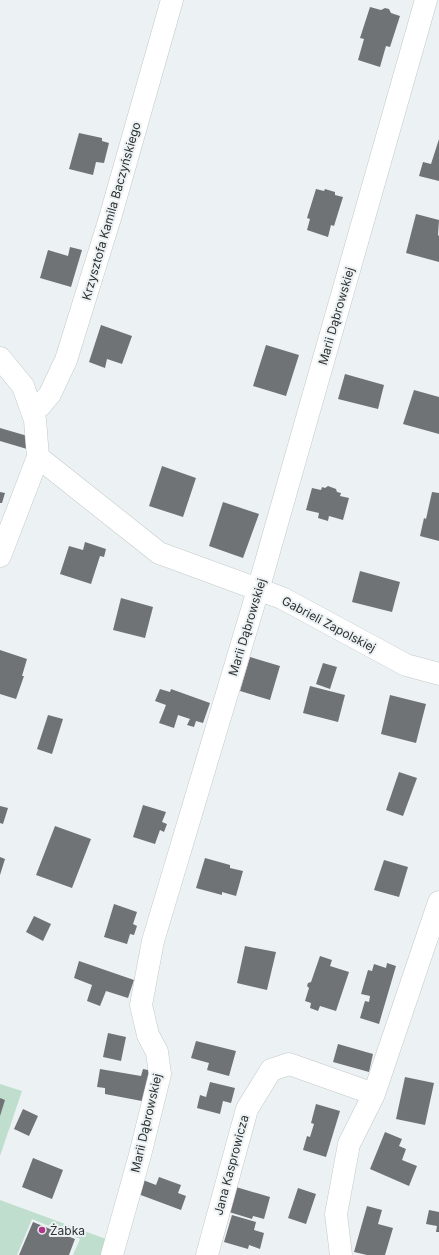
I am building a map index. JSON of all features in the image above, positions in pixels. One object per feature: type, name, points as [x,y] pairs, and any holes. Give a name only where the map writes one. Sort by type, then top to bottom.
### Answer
[{"type":"street","name":"Krzysztofa Kamila Baczyńskiego","points":[[32,412],[40,406],[50,394],[66,360],[110,218],[172,0]]},
{"type":"street","name":"Marii Dąbrowskiej","points":[[112,1255],[140,1155],[160,1074],[157,1052],[148,1035],[141,1004],[153,941],[258,590],[426,0]]},
{"type":"street","points":[[0,358],[23,386],[35,420],[38,458],[0,556]]},
{"type":"street","name":"Gabrieli Zapolskiej","points":[[38,458],[159,553],[282,598],[406,665],[439,674]]},
{"type":"street","points":[[341,1255],[336,1214],[349,1144],[374,1094],[439,902]]},
{"type":"street","name":"Jana Kasprowicza","points":[[206,1255],[247,1109],[271,1070],[289,1064],[374,1094]]},
{"type":"green space","points":[[0,1084],[22,1091],[0,1156]]},
{"type":"green space","points":[[0,1200],[106,1239],[102,1255],[73,1255],[80,1239],[32,1219],[17,1255],[0,1255]]},
{"type":"building","points":[[370,7],[381,10],[385,8],[389,9],[391,13],[400,16],[390,47],[386,46],[380,67],[358,60],[364,39],[360,38]]},
{"type":"building","points":[[79,133],[102,138],[102,141],[109,143],[104,163],[96,162],[93,175],[69,169]]},
{"type":"building","points":[[439,139],[439,181],[419,176],[423,162],[431,164]]},
{"type":"building","points":[[316,189],[324,191],[325,189],[335,192],[335,195],[343,197],[334,226],[331,225],[328,237],[307,230],[310,219],[307,218]]},
{"type":"building","points":[[416,214],[439,220],[439,262],[406,253]]},
{"type":"building","points":[[70,247],[82,250],[71,287],[40,278],[48,250],[68,256]]},
{"type":"building","points":[[101,325],[132,336],[122,364],[107,359],[105,368],[89,362]]},
{"type":"building","points":[[266,345],[299,355],[286,396],[253,386]]},
{"type":"building","points":[[345,374],[384,385],[378,409],[338,399]]},
{"type":"building","points":[[414,390],[439,397],[439,434],[403,424]]},
{"type":"building","points":[[0,428],[31,437],[27,449],[0,441]]},
{"type":"building","points":[[162,466],[196,478],[183,517],[149,506]]},
{"type":"building","points":[[328,486],[341,493],[340,496],[349,498],[343,520],[329,516],[328,521],[318,518],[319,513],[306,510],[312,488],[321,490],[322,487],[325,488]]},
{"type":"building","points":[[0,492],[5,493],[2,503],[0,503]]},
{"type":"building","points":[[432,492],[439,493],[439,541],[420,536],[424,518],[426,519]]},
{"type":"building","points":[[223,502],[259,514],[243,558],[209,546]]},
{"type":"building","points":[[85,542],[106,549],[104,557],[100,556],[91,584],[60,574],[69,546],[83,550]]},
{"type":"building","points":[[360,571],[400,582],[392,612],[352,602]]},
{"type":"building","points":[[121,598],[153,607],[145,638],[113,630]]},
{"type":"building","points":[[0,650],[27,659],[22,676],[24,676],[16,699],[0,694]]},
{"type":"building","points":[[250,657],[280,666],[270,700],[240,691]]},
{"type":"building","points":[[323,663],[337,667],[330,689],[316,684]]},
{"type":"building","points":[[310,686],[345,695],[338,722],[303,713]]},
{"type":"building","points":[[160,689],[170,692],[171,689],[210,703],[203,723],[196,721],[194,727],[187,725],[190,719],[178,715],[174,728],[159,723],[166,705],[155,701]]},
{"type":"building","points":[[390,695],[426,704],[416,743],[381,734]]},
{"type":"building","points":[[48,715],[63,719],[52,754],[37,749]]},
{"type":"building","points":[[399,772],[417,778],[403,816],[386,810]]},
{"type":"building","points":[[143,805],[166,812],[162,822],[167,824],[164,832],[160,830],[155,844],[133,837]]},
{"type":"building","points":[[0,806],[8,808],[3,824],[0,823]]},
{"type":"building","points":[[55,826],[91,839],[72,888],[36,875]]},
{"type":"building","points":[[0,857],[5,859],[0,875]]},
{"type":"building","points":[[205,858],[230,865],[230,868],[243,871],[236,896],[222,892],[222,895],[196,888]]},
{"type":"building","points":[[384,860],[408,867],[399,897],[374,890]]},
{"type":"building","points":[[114,904],[137,912],[133,924],[137,926],[134,935],[130,934],[127,944],[104,937]]},
{"type":"building","points":[[34,916],[51,924],[43,941],[26,932]]},
{"type":"building","points":[[245,946],[276,952],[267,990],[237,983]]},
{"type":"building","points":[[320,956],[332,960],[330,966],[349,972],[336,1011],[320,1006],[318,1011],[310,1008],[311,1003],[305,1001],[309,988],[307,986],[308,983],[311,982]]},
{"type":"building","points":[[79,961],[134,980],[128,998],[106,991],[100,1006],[87,1001],[92,985],[74,978]]},
{"type":"building","points":[[387,963],[396,966],[379,1024],[360,1018],[365,1001],[369,1002],[370,996],[361,994],[368,970],[372,971],[374,964],[386,968]]},
{"type":"building","points":[[108,1033],[126,1037],[121,1061],[103,1057]]},
{"type":"building","points":[[196,1041],[236,1051],[229,1076],[207,1070],[209,1063],[191,1058]]},
{"type":"building","points":[[338,1044],[373,1054],[369,1072],[333,1062]]},
{"type":"building","points":[[100,1069],[141,1076],[143,1069],[153,1071],[147,1102],[105,1094],[105,1088],[97,1087]]},
{"type":"building","points":[[405,1077],[434,1083],[425,1125],[396,1119]]},
{"type":"building","points":[[210,1082],[235,1088],[231,1103],[223,1101],[220,1114],[197,1108],[200,1095],[206,1097]]},
{"type":"building","points":[[0,1098],[5,1100],[0,1116]]},
{"type":"building","points":[[316,1104],[340,1111],[326,1157],[303,1150],[307,1136],[310,1137],[314,1124],[311,1123]]},
{"type":"building","points":[[23,1109],[38,1116],[29,1136],[14,1129]]},
{"type":"building","points":[[385,1132],[402,1139],[399,1146],[406,1149],[402,1160],[417,1166],[409,1186],[370,1169]]},
{"type":"building","points":[[33,1158],[63,1170],[52,1199],[22,1187]]},
{"type":"building","points":[[159,1177],[181,1185],[178,1193],[186,1196],[181,1210],[138,1194],[143,1180],[156,1185]]},
{"type":"building","points":[[236,1187],[270,1197],[264,1219],[253,1216],[252,1219],[229,1212]]},
{"type":"building","points":[[298,1188],[316,1194],[306,1224],[288,1218]]},
{"type":"building","points":[[367,1206],[382,1210],[378,1224],[393,1228],[385,1255],[367,1255],[354,1252]]},
{"type":"building","points":[[429,1210],[439,1212],[439,1232],[436,1232],[437,1226],[426,1224]]},
{"type":"building","points":[[232,1215],[256,1222],[254,1230],[264,1233],[260,1249],[249,1245],[248,1249],[224,1242]]},
{"type":"building","name":"Żabka","points":[[33,1222],[75,1239],[69,1255],[19,1255]]},
{"type":"place","name":"Żabka","points":[[42,1230]]}]
